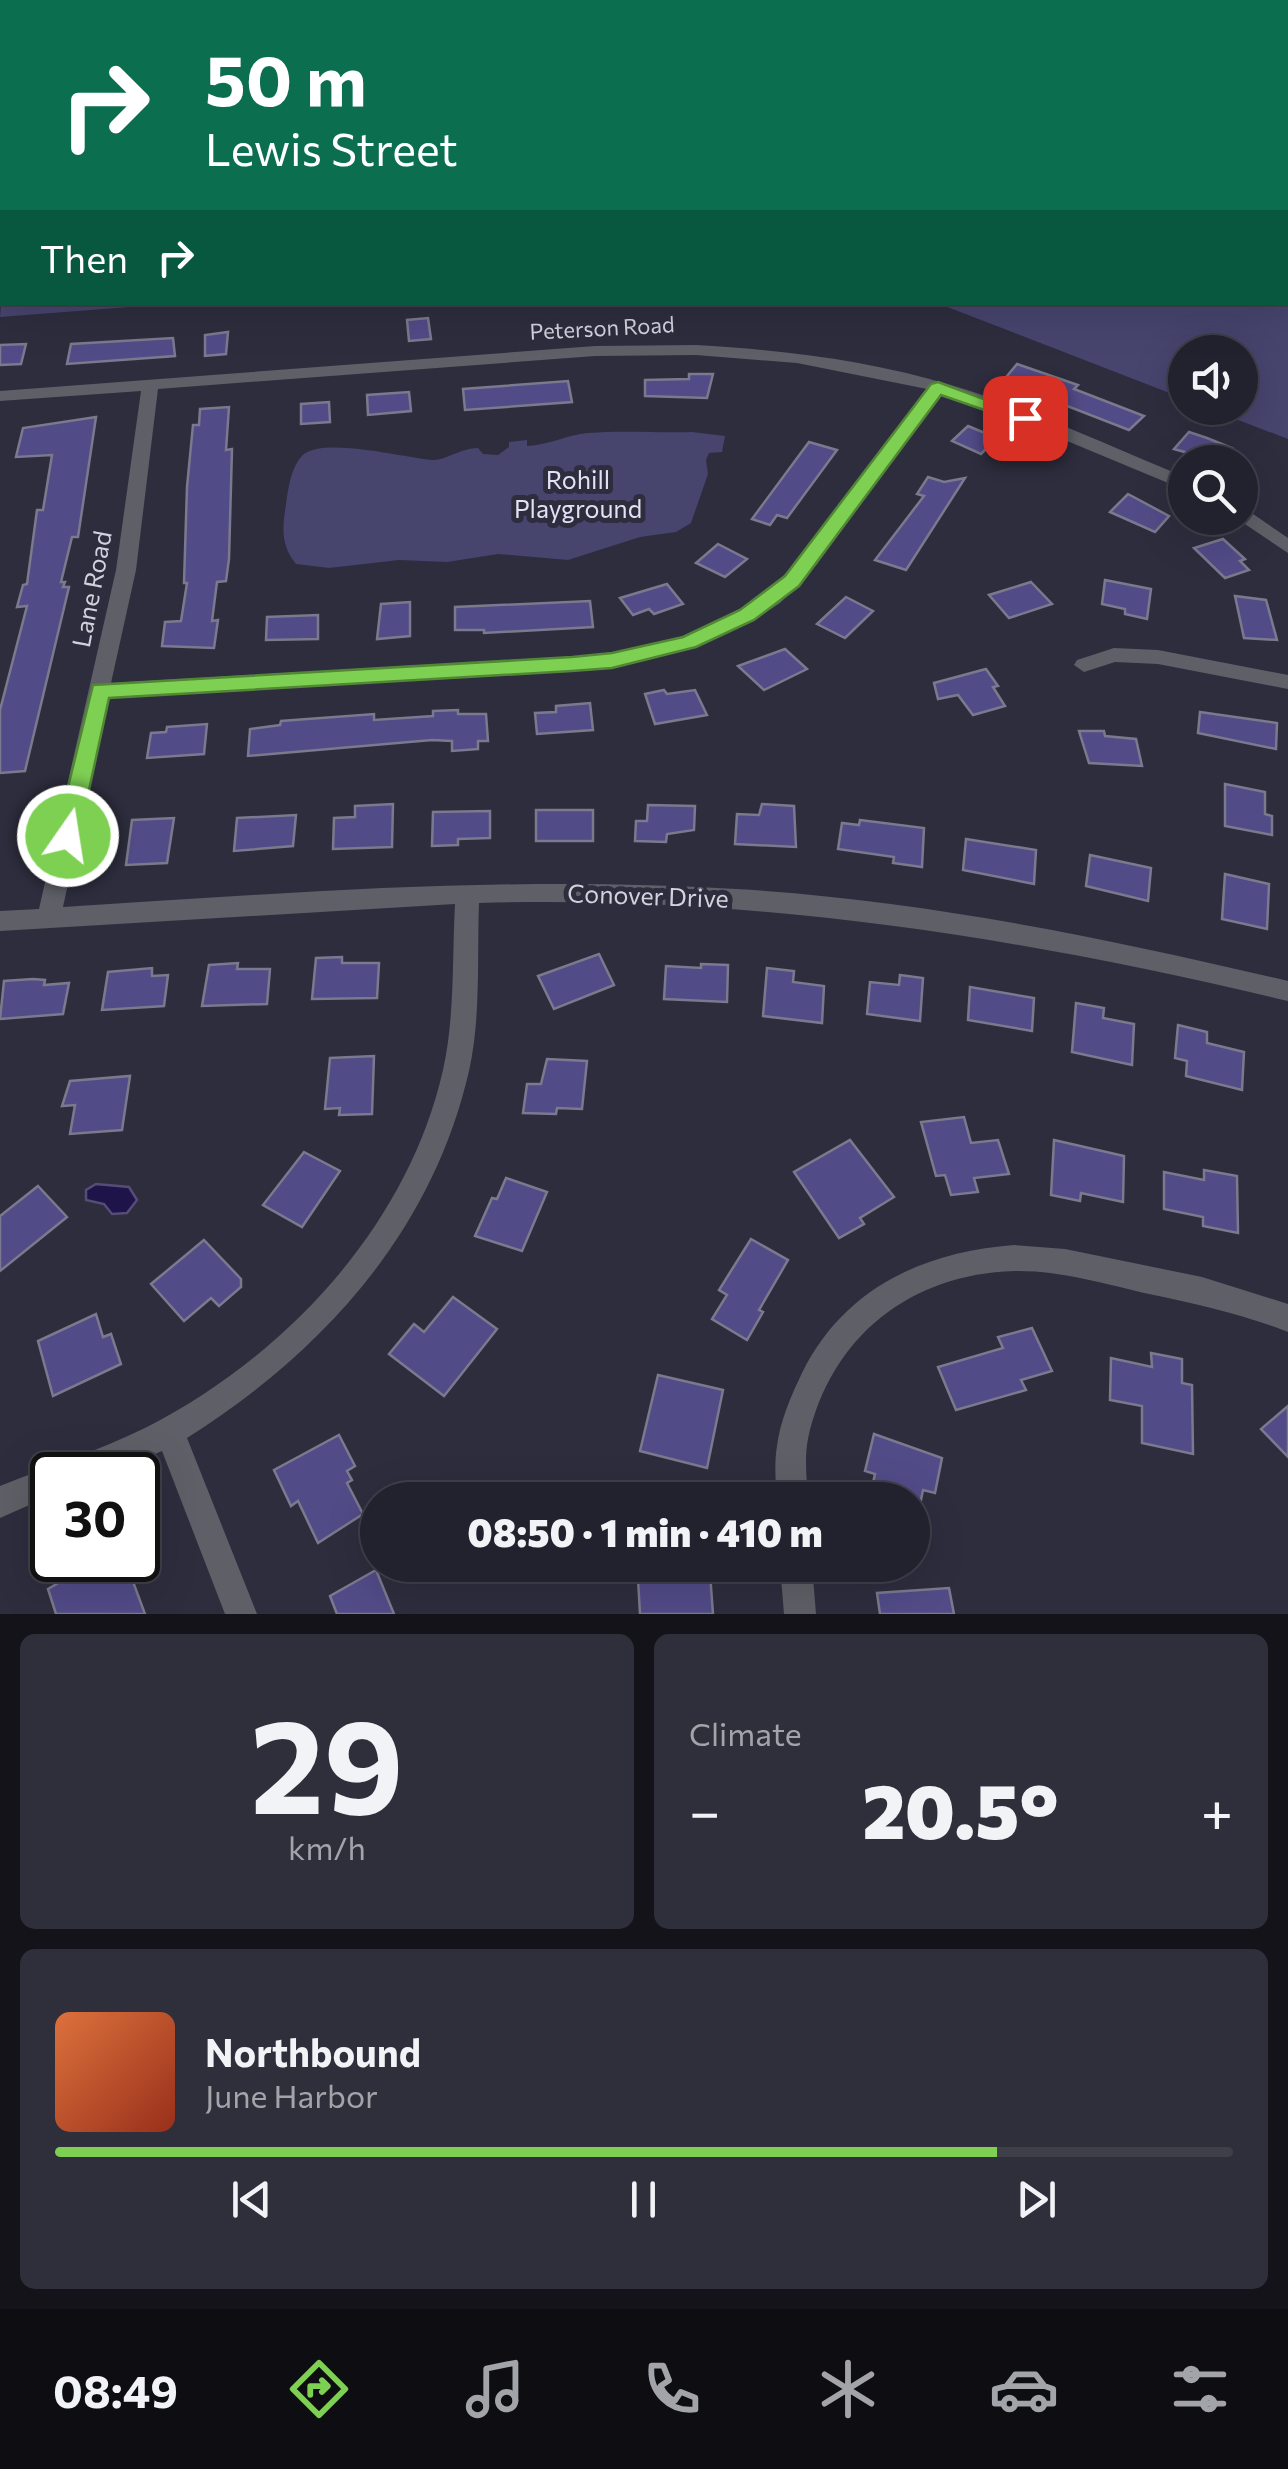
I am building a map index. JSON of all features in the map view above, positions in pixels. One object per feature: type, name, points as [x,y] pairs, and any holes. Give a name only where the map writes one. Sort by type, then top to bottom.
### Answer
[{"type":"street","name":"Peterson Road","points":[[0,396],[669,348],[820,360],[938,388],[993,405],[1168,477]]},
{"type":"street","name":"Lane Road","points":[[49,918],[126,570],[150,385]]},
{"type":"street","points":[[100,691],[585,663],[688,642],[747,615],[792,581],[938,388]]},
{"type":"street","points":[[1258,524],[1288,547]]},
{"type":"street","points":[[1084,665],[1114,655],[1158,656],[1288,682]]},
{"type":"street","name":"Conover Drive","points":[[0,921],[466,895],[662,894],[819,904],[1047,938],[1288,991]]},
{"type":"street","points":[[120,1452],[170,1431],[293,1341],[338,1298],[382,1242],[420,1177],[443,1120],[456,1068],[466,895]]},
{"type":"street","points":[[792,1482],[792,1443],[806,1394],[829,1353],[854,1318],[925,1274],[970,1262],[1016,1258],[1073,1264],[1258,1304],[1288,1318]]},
{"type":"street","points":[[170,1431],[242,1614]]},
{"type":"street","points":[[0,1502],[30,1489]]},
{"type":"street","points":[[797,1582],[800,1614]]},
{"type":"green space","points":[[1,305],[155,305],[0,317]]},
{"type":"green space","points":[[942,305],[1288,305],[1288,439],[1251,425],[1258,425],[1258,335],[1168,335],[1168,392]]},
{"type":"green space","name":"Rohill Playground","points":[[692,432],[725,436],[722,452],[709,453],[706,460],[708,474],[691,523],[676,532],[640,537],[568,560],[498,554],[447,562],[399,560],[329,568],[296,564],[285,543],[284,521],[291,478],[304,454],[315,449],[347,448],[434,460],[478,448],[483,454],[498,455],[509,447],[509,442],[527,440],[527,446],[588,433]]},
{"type":"shaded area","points":[[96,1184],[129,1187],[137,1200],[127,1213],[112,1214],[104,1204],[86,1200],[86,1190]]},
{"type":"building","points":[[428,318],[431,339],[409,341],[407,320]]},
{"type":"building","points":[[228,332],[226,354],[205,356],[205,335]]},
{"type":"building","points":[[173,338],[175,356],[67,364],[71,344]]},
{"type":"building","points":[[26,344],[21,364],[0,365],[0,345]]},
{"type":"building","points":[[1017,364],[1078,385],[1074,389],[1144,416],[1129,430],[1003,381]]},
{"type":"building","points":[[689,374],[713,374],[707,398],[645,396],[645,380],[689,379]]},
{"type":"building","points":[[568,381],[572,402],[465,410],[463,389]]},
{"type":"building","points":[[409,392],[411,411],[368,415],[367,395]]},
{"type":"building","points":[[329,402],[330,422],[301,424],[301,404]]},
{"type":"building","points":[[229,407],[229,559],[226,581],[217,582],[212,621],[218,620],[214,648],[162,646],[165,622],[181,621],[187,583],[187,487],[193,425],[199,425],[200,409]]},
{"type":"building","points":[[96,417],[78,537],[72,537],[61,582],[65,582],[63,587],[69,587],[25,771],[0,773],[0,710],[27,606],[17,607],[23,585],[27,584],[37,510],[43,510],[52,455],[16,457],[23,428]]},
{"type":"building","points":[[968,426],[997,438],[981,454],[952,441]]},
{"type":"building","points":[[1189,432],[1224,445],[1178,445]]},
{"type":"building","points":[[809,442],[837,450],[787,518],[777,515],[770,525],[752,519]]},
{"type":"building","points":[[928,477],[944,482],[965,478],[906,570],[875,560],[924,496],[917,494]]},
{"type":"building","points":[[1128,494],[1168,517],[1155,532],[1110,512]]},
{"type":"building","points":[[1223,539],[1245,559],[1240,561],[1249,570],[1225,578],[1194,548]]},
{"type":"building","points":[[718,544],[747,559],[725,577],[696,563]]},
{"type":"building","points":[[1105,580],[1151,589],[1147,619],[1102,604]]},
{"type":"building","points":[[1031,582],[1052,604],[1009,618],[989,595]]},
{"type":"building","points":[[667,584],[683,604],[654,614],[649,609],[633,615],[620,598]]},
{"type":"building","points":[[1235,596],[1266,600],[1277,640],[1244,638]]},
{"type":"building","points":[[846,597],[873,611],[845,638],[817,624]]},
{"type":"building","points":[[590,601],[593,627],[484,633],[455,630],[455,607]]},
{"type":"building","points":[[410,602],[410,636],[377,639],[381,604]]},
{"type":"building","points":[[318,615],[318,639],[266,640],[267,617]]},
{"type":"building","points":[[785,649],[807,669],[764,690],[738,666]]},
{"type":"building","points":[[986,669],[1005,706],[973,715],[958,695],[938,699],[934,683]]},
{"type":"building","points":[[664,690],[667,694],[695,690],[707,715],[655,724],[645,694]]},
{"type":"building","points":[[590,703],[593,730],[537,734],[535,713],[556,712],[556,706]]},
{"type":"building","points":[[458,710],[458,714],[486,714],[488,741],[478,741],[478,749],[452,751],[452,741],[432,740],[248,756],[250,729],[280,725],[281,721],[374,714],[374,720],[433,716],[433,711]]},
{"type":"building","points":[[1200,712],[1277,723],[1276,749],[1198,733]]},
{"type":"building","points":[[207,724],[204,754],[147,758],[151,733],[166,732],[167,727]]},
{"type":"building","points":[[1079,731],[1104,731],[1105,736],[1136,739],[1142,766],[1089,763]]},
{"type":"building","points":[[1225,784],[1265,792],[1265,814],[1272,816],[1272,835],[1225,826]]},
{"type":"building","points":[[393,804],[392,847],[333,849],[334,818],[355,817],[355,806]]},
{"type":"building","points":[[762,804],[794,806],[796,847],[735,844],[737,814],[759,815]]},
{"type":"building","points":[[648,805],[695,806],[694,830],[667,834],[666,842],[635,841],[636,821],[647,821]]},
{"type":"building","points":[[536,810],[593,810],[593,841],[536,841]]},
{"type":"building","points":[[490,811],[490,838],[458,839],[458,845],[432,846],[433,812]]},
{"type":"building","points":[[296,815],[293,846],[234,851],[237,818]]},
{"type":"building","points":[[174,818],[167,863],[126,865],[132,820]]},
{"type":"building","points":[[860,820],[924,828],[922,867],[893,863],[894,857],[838,849],[842,823],[859,825]]},
{"type":"building","points":[[966,839],[1036,850],[1034,884],[963,870]]},
{"type":"building","points":[[1090,855],[1151,868],[1148,901],[1086,886]]},
{"type":"building","points":[[1225,874],[1269,884],[1267,929],[1222,919]]},
{"type":"building","points":[[599,954],[614,985],[554,1009],[538,976]]},
{"type":"building","points":[[342,957],[342,963],[379,963],[377,998],[312,999],[316,958]]},
{"type":"building","points":[[238,963],[237,969],[270,969],[267,1004],[202,1006],[209,965]]},
{"type":"building","points":[[701,964],[728,965],[727,1002],[664,999],[666,966],[701,968]]},
{"type":"building","points":[[152,968],[152,976],[168,975],[164,1006],[102,1010],[108,972]]},
{"type":"building","points":[[767,968],[794,971],[793,982],[824,986],[822,1023],[763,1016]]},
{"type":"building","points":[[900,975],[923,978],[920,1021],[867,1014],[870,982],[899,985]]},
{"type":"building","points":[[45,980],[44,985],[69,983],[63,1014],[0,1019],[4,981]]},
{"type":"building","points":[[970,987],[1034,998],[1032,1031],[968,1020]]},
{"type":"building","points":[[1076,1003],[1104,1008],[1103,1018],[1134,1024],[1132,1065],[1072,1052]]},
{"type":"building","points":[[1178,1025],[1207,1032],[1207,1043],[1244,1052],[1242,1090],[1186,1076],[1187,1061],[1175,1058]]},
{"type":"building","points":[[374,1056],[372,1114],[339,1115],[340,1108],[325,1109],[330,1058]]},
{"type":"building","points":[[547,1059],[587,1061],[582,1109],[557,1108],[556,1114],[523,1113],[527,1084],[541,1084]]},
{"type":"building","points":[[130,1076],[122,1130],[70,1134],[75,1105],[62,1106],[70,1081]]},
{"type":"building","points":[[964,1117],[971,1143],[998,1140],[1009,1174],[974,1178],[978,1192],[951,1195],[945,1175],[936,1176],[921,1122]]},
{"type":"building","points":[[850,1140],[894,1197],[860,1218],[864,1224],[839,1238],[794,1172]]},
{"type":"building","points":[[1054,1140],[1124,1156],[1123,1202],[1081,1193],[1080,1201],[1051,1195]]},
{"type":"building","points":[[304,1152],[340,1171],[302,1227],[263,1205]]},
{"type":"building","points":[[1204,1170],[1237,1176],[1238,1233],[1203,1226],[1203,1217],[1164,1209],[1164,1172],[1204,1180]]},
{"type":"building","points":[[506,1178],[547,1192],[522,1251],[475,1236]]},
{"type":"building","points":[[38,1186],[67,1217],[0,1271],[0,1216]]},
{"type":"building","points":[[751,1239],[788,1260],[759,1310],[763,1312],[747,1340],[712,1319],[727,1295],[719,1290]]},
{"type":"building","points":[[204,1240],[241,1279],[241,1287],[219,1306],[211,1298],[184,1321],[151,1284]]},
{"type":"building","points":[[453,1297],[497,1329],[444,1396],[389,1354],[414,1324],[424,1332]]},
{"type":"building","points":[[96,1314],[103,1337],[111,1334],[121,1364],[53,1396],[38,1341]]},
{"type":"building","points":[[1032,1328],[1052,1371],[1021,1380],[1026,1390],[956,1410],[938,1367],[1003,1348],[998,1337]]},
{"type":"building","points":[[1151,1353],[1182,1359],[1182,1383],[1192,1385],[1193,1454],[1142,1443],[1142,1406],[1110,1400],[1111,1358],[1152,1367]]},
{"type":"building","points":[[658,1375],[723,1390],[707,1468],[640,1451]]},
{"type":"building","points":[[1288,1406],[1288,1457],[1261,1429]]},
{"type":"building","points":[[874,1434],[942,1458],[935,1493],[930,1492],[930,1482],[873,1482],[875,1474],[865,1471]]},
{"type":"building","points":[[339,1435],[355,1466],[347,1471],[352,1480],[347,1483],[360,1516],[318,1543],[298,1501],[291,1506],[274,1470]]},
{"type":"building","points":[[360,1579],[381,1582],[394,1614],[337,1614],[330,1596]]},
{"type":"building","points":[[60,1582],[133,1582],[145,1614],[56,1614],[48,1589]]},
{"type":"building","points":[[638,1582],[711,1582],[713,1614],[640,1614]]},
{"type":"building","points":[[949,1588],[954,1614],[880,1614],[877,1593]]},
{"type":"route","points":[[68,836],[100,691],[572,664],[612,660],[688,642],[747,615],[792,581],[938,388],[1025,418]]}]
